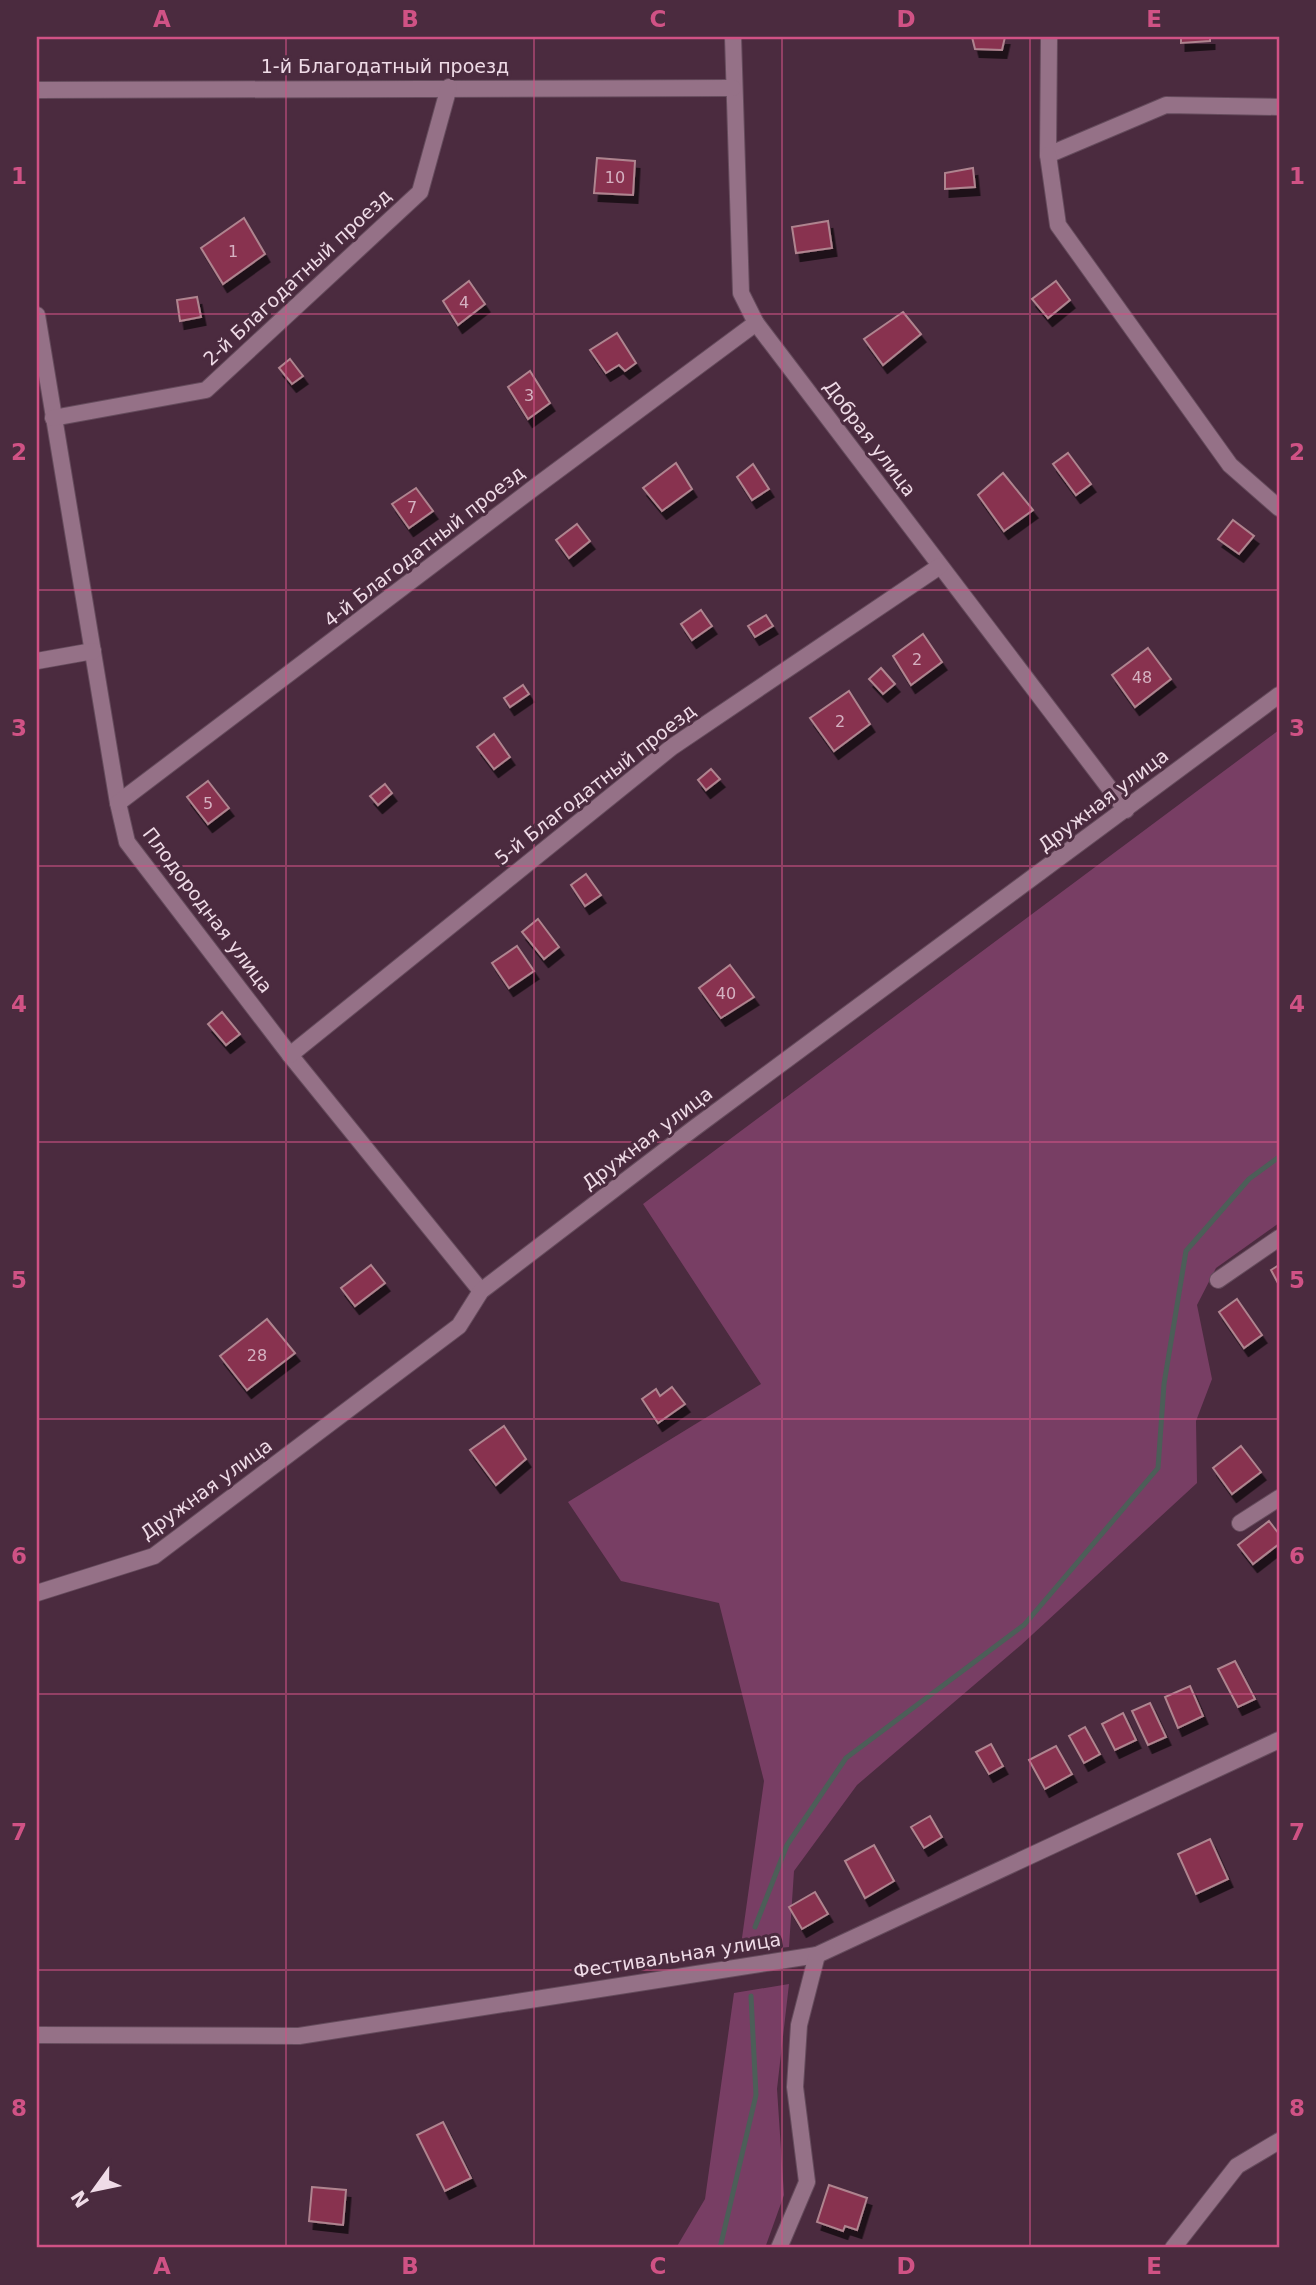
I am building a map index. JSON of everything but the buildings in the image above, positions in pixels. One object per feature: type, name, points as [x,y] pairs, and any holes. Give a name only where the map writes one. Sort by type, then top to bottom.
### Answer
[{"type":"street","name":"Добрая улица","points":[[733,37],[741,293],[757,323],[1126,810]]},
{"type":"street","points":[[1049,37],[1048,155],[1058,225],[1230,465],[1279,508]]},
{"type":"street","name":"1-й Благодатный проезд","points":[[37,90],[449,86],[733,88]]},
{"type":"street","name":"2-й Благодатный проезд","points":[[53,418],[206,390],[420,192],[449,86]]},
{"type":"street","points":[[1048,155],[1166,104],[1279,107]]},
{"type":"street","name":"Плодородная улица","points":[[37,316],[40,358],[53,418],[118,803],[127,842],[290,1055],[481,1291]]},
{"type":"street","name":"4-й Благодатный проезд","points":[[118,803],[399,593],[535,487],[757,323]]},
{"type":"street","name":"5-й Благодатный проезд","points":[[290,1055],[671,747],[940,566]]},
{"type":"street","points":[[37,661],[93,652]]},
{"type":"street","name":"Дружная улица","points":[[37,1593],[154,1556],[459,1326],[481,1291],[716,1112],[1279,695]]},
{"type":"street","points":[[1218,1280],[1279,1238]]},
{"type":"street","points":[[1240,1523],[1279,1498]]},
{"type":"street","name":"Фестивальная улица","points":[[37,2035],[299,2036],[817,1955],[1279,1740]]},
{"type":"street","points":[[779,2248],[807,2182],[795,2087],[799,2025],[817,1955]]},
{"type":"street","points":[[1174,2248],[1237,2166],[1279,2140]]},
{"type":"shaded area","points":[[1279,730],[1279,1223],[1216,1268],[1197,1305],[1212,1379],[1196,1421],[1197,1483],[1021,1645],[857,1785],[794,1871],[789,1947],[740,1952],[764,1781],[719,1603],[621,1581],[568,1502],[761,1384],[643,1204]]},
{"type":"shaded area","points":[[789,1984],[777,2089],[784,2195],[765,2248],[676,2248],[705,2199],[734,1993]]},
{"type":"waterway","points":[[755,1927],[787,1845],[846,1758],[1024,1625],[1158,1468],[1164,1384],[1186,1251],[1249,1179],[1279,1157]]},
{"type":"waterway","points":[[720,2248],[756,2095],[751,1996]]}]
